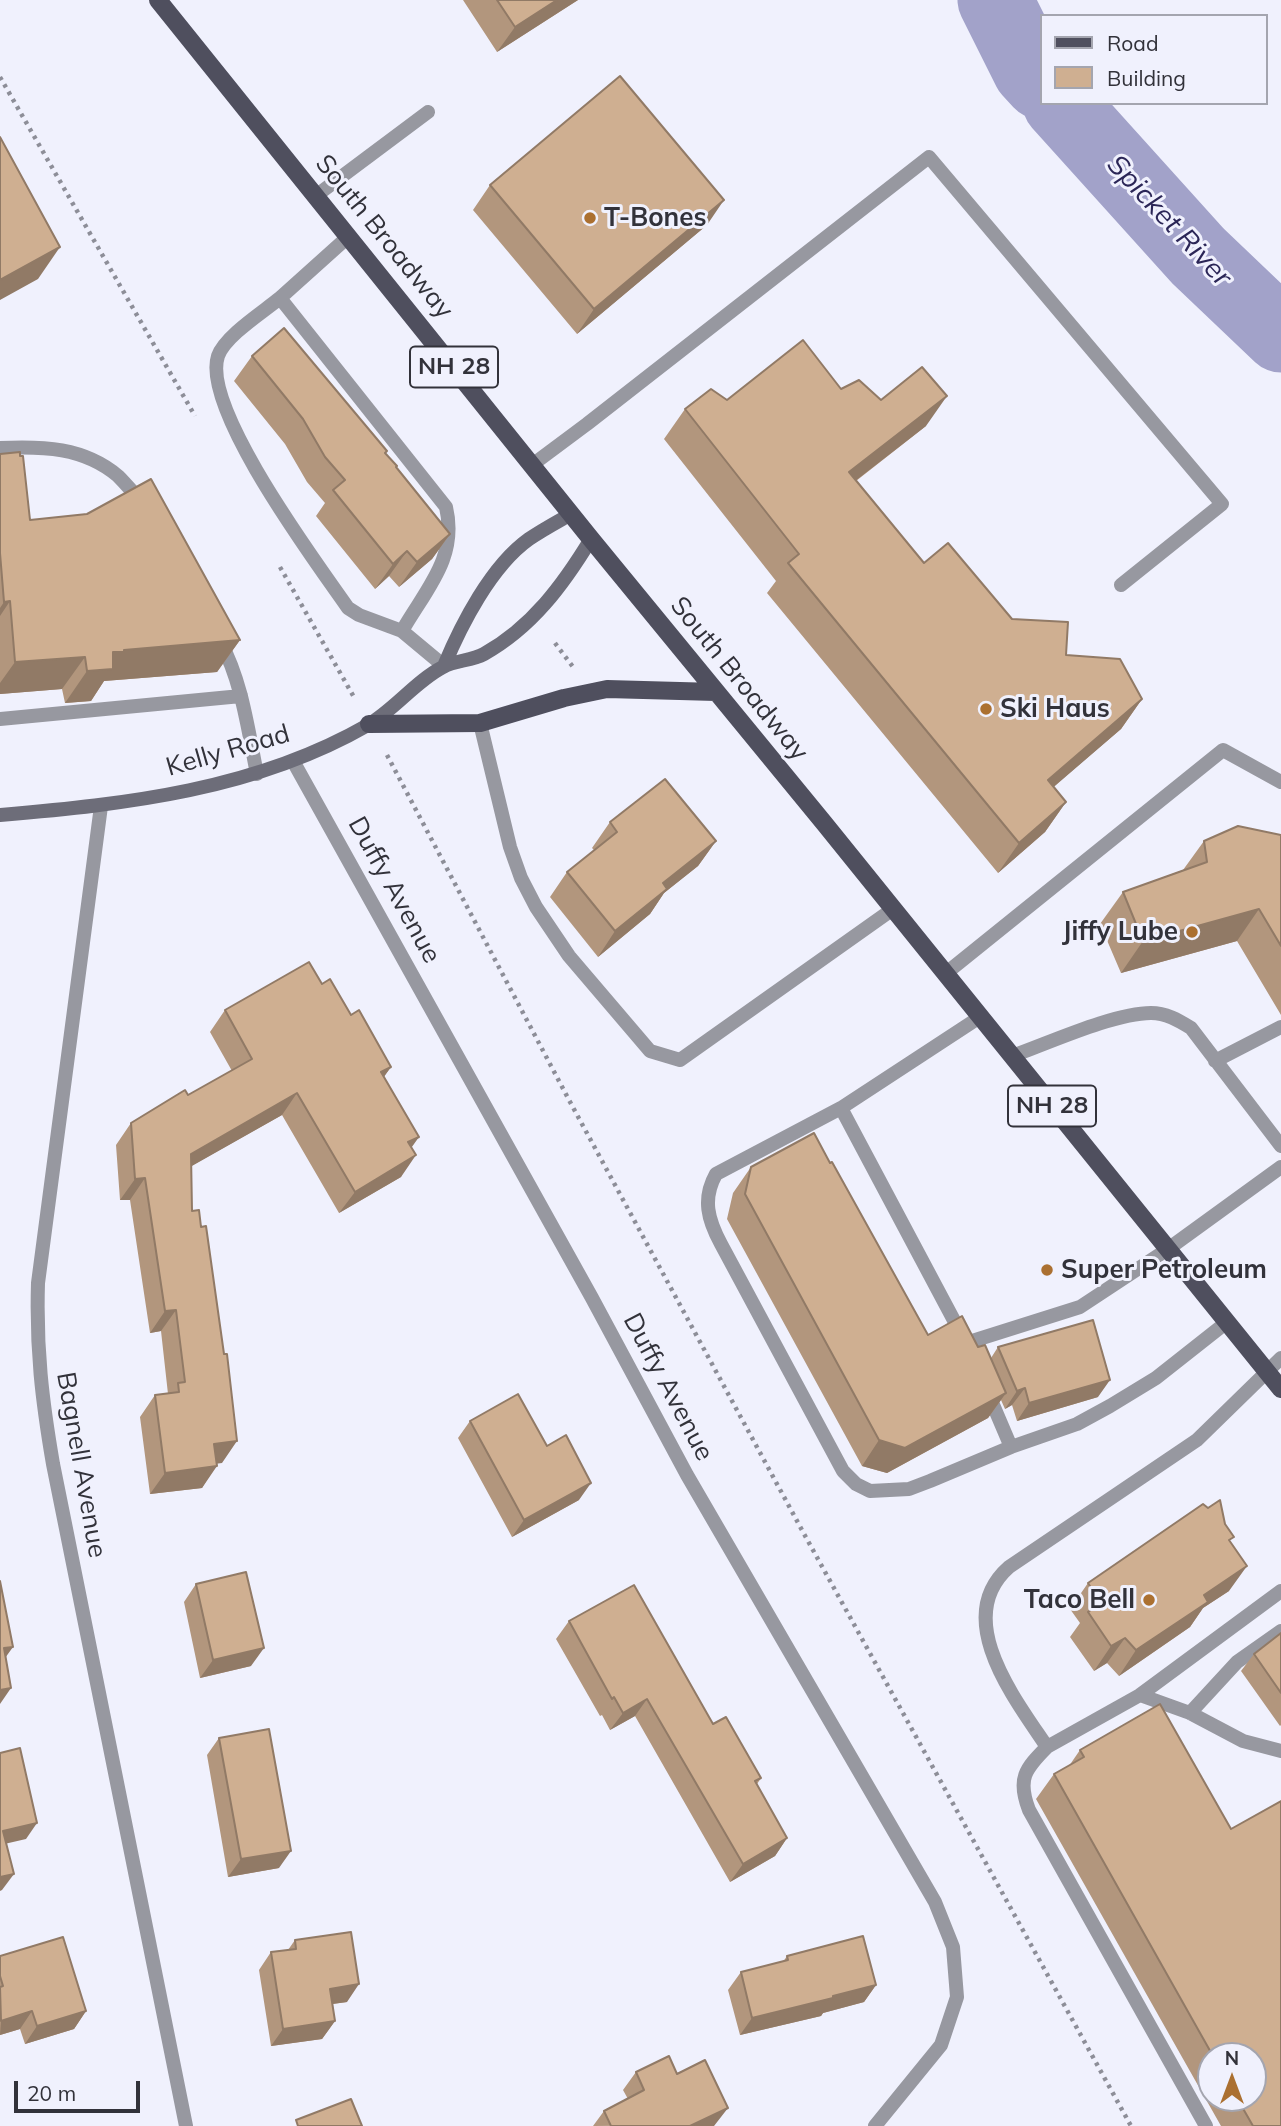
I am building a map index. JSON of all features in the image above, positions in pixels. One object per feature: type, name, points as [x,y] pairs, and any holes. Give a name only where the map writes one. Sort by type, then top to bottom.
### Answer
[{"type":"main road","name":"South Broadway","points":[[158,0],[591,539],[1281,1389]]},
{"type":"main road","points":[[369,724],[480,723],[564,698],[607,689],[716,692]]},
{"type":"street","points":[[317,195],[428,112]]},
{"type":"street","points":[[532,465],[929,157],[1222,504],[1121,585]]},
{"type":"street","points":[[349,236],[228,341],[218,355],[218,384],[228,417],[272,496],[348,608],[359,615],[402,631],[444,666]]},
{"type":"street","points":[[280,298],[446,507],[450,538],[447,554],[402,631]]},
{"type":"street","points":[[0,448],[41,446],[84,455],[117,476],[144,505],[151,517]]},
{"type":"street","name":"Kelly Road","points":[[444,666],[456,636],[496,572],[527,540],[571,514]]},
{"type":"street","name":"Kelly Road","points":[[0,815],[101,806],[167,795],[257,774],[293,761],[369,724],[444,666],[482,655],[521,629],[567,578],[591,539]]},
{"type":"street","points":[[210,623],[223,647],[241,696],[257,774]]},
{"type":"street","points":[[0,719],[241,696]]},
{"type":"street","points":[[480,723],[510,847],[526,888],[569,956],[650,1051],[680,1060],[893,909]]},
{"type":"street","points":[[945,974],[1223,750],[1281,782]]},
{"type":"street","name":"Duffy Avenue","points":[[293,761],[593,1298],[687,1475],[934,1902],[953,1947],[957,1997],[941,2045],[874,2126]]},
{"type":"street","name":"Bagnell Avenue","points":[[101,806],[40,1271],[36,1335],[40,1390],[53,1464],[186,2126]]},
{"type":"street","points":[[1012,1056],[1128,1015],[1153,1013],[1171,1016],[1191,1028],[1281,1146]]},
{"type":"street","points":[[980,1017],[841,1108],[716,1174],[709,1187],[707,1205],[710,1224],[844,1471],[856,1484],[870,1491],[909,1489],[1011,1447],[1077,1424],[1156,1378],[1227,1322]]},
{"type":"street","points":[[1215,1061],[1281,1027]]},
{"type":"street","points":[[841,1108],[968,1349],[1080,1307],[1168,1249],[1281,1167]]},
{"type":"street","points":[[1047,1747],[1002,1681],[992,1655],[986,1624],[986,1599],[995,1579],[1197,1440],[1281,1358]]},
{"type":"street","points":[[981,1378],[1011,1447]]},
{"type":"street","points":[[1206,2126],[1029,1810],[1023,1793],[1024,1776],[1032,1762],[1047,1747],[1140,1695],[1281,1591]]},
{"type":"street","points":[[1190,1713],[1237,1662],[1281,1631]]},
{"type":"street","points":[[1140,1695],[1190,1713],[1243,1741],[1281,1751]]},
{"type":"path","points":[[0,77],[202,428]]},
{"type":"path","points":[[276,558],[404,783],[569,1100],[790,1508],[1131,2126]]},
{"type":"path","points":[[555,643],[576,670]]},
{"type":"building","points":[[497,0],[557,0],[515,27]]},
{"type":"building","name":"T-Bones","points":[[620,76],[724,200],[594,309],[490,185]]},
{"type":"building","points":[[0,137],[60,247],[0,280]]},
{"type":"building","points":[[284,328],[387,451],[385,453],[450,534],[417,562],[407,551],[393,564],[333,490],[345,480],[325,457],[303,419],[252,356]]},
{"type":"building","points":[[803,340],[841,389],[859,380],[881,400],[922,367],[947,396],[849,472],[924,563],[948,543],[1012,619],[1068,622],[1066,655],[1120,659],[1142,699],[1048,780],[1066,802],[1019,843],[788,563],[799,554],[685,409],[711,389],[727,400]]},
{"type":"building","points":[[20,452],[20,456],[23,456],[30,520],[87,514],[151,479],[240,640],[113,652],[113,669],[87,671],[85,657],[15,662],[10,601],[4,602],[0,553],[0,454]]},
{"type":"building","points":[[665,779],[716,841],[663,883],[667,889],[615,931],[567,872],[617,832],[610,822]]},
{"type":"building","points":[[1238,826],[1281,835],[1281,946],[1259,909],[1143,941],[1123,892],[1207,862],[1204,841]]},
{"type":"building","points":[[309,962],[322,984],[330,979],[351,1015],[359,1010],[391,1067],[381,1072],[419,1137],[408,1142],[416,1155],[355,1192],[297,1093],[191,1154],[192,1211],[199,1210],[201,1227],[206,1226],[224,1354],[227,1354],[237,1441],[214,1444],[217,1466],[165,1473],[155,1395],[179,1392],[178,1383],[185,1382],[176,1310],[165,1311],[145,1178],[135,1179],[131,1123],[185,1090],[188,1095],[252,1059],[225,1010]]},
{"type":"building","points":[[814,1133],[928,1335],[962,1316],[978,1347],[985,1345],[1006,1393],[905,1448],[879,1440],[745,1194],[751,1167]]},
{"type":"building","points":[[1093,1320],[1110,1380],[1029,1403],[1025,1388],[1017,1391],[998,1347]]},
{"type":"building","points":[[518,1394],[547,1446],[566,1435],[591,1483],[524,1520],[470,1421]]},
{"type":"building","name":"Taco Bell","points":[[1220,1500],[1225,1524],[1234,1537],[1229,1540],[1247,1566],[1204,1595],[1208,1602],[1136,1650],[1125,1638],[1111,1646],[1088,1612],[1101,1603],[1088,1583],[1203,1504],[1208,1508]]},
{"type":"building","points":[[246,1572],[264,1648],[213,1660],[196,1584]]},
{"type":"building","points":[[0,1581],[13,1647],[4,1648],[11,1688],[0,1690]]},
{"type":"building","points":[[634,1585],[713,1724],[726,1717],[761,1778],[755,1781],[787,1838],[743,1864],[647,1699],[623,1713],[614,1697],[612,1699],[569,1621]]},
{"type":"building","points":[[1281,1633],[1281,1693],[1254,1654]]},
{"type":"building","points":[[1160,1704],[1231,1829],[1281,1801],[1281,2126],[1253,2126],[1245,2112],[1267,2112],[1267,2042],[1205,2042],[1054,1774],[1084,1757],[1080,1750]]},
{"type":"building","points":[[269,1729],[291,1851],[241,1859],[219,1738]]},
{"type":"building","points":[[20,1748],[37,1823],[3,1831],[14,1874],[0,1877],[0,1753]]},
{"type":"building","points":[[351,1932],[359,1984],[330,1989],[335,2021],[283,2029],[271,1952],[296,1949],[295,1940]]},
{"type":"building","points":[[863,1936],[876,1985],[752,2018],[741,1972],[788,1960],[787,1956]]},
{"type":"building","points":[[63,1937],[86,2011],[37,2026],[32,2011],[1,2021],[0,1987],[3,1986],[0,1956]]},
{"type":"building","points":[[669,2056],[677,2074],[705,2060],[728,2108],[690,2126],[611,2126],[604,2111],[644,2090],[636,2072]]},
{"type":"building","points":[[351,2099],[362,2126],[298,2126],[296,2120]]},
{"type":"waterway","name":"Spicket River","points":[[995,0],[1030,70],[1040,81]]},
{"type":"waterway","name":"Spicket River","points":[[1062,105],[1198,256],[1281,335]]},
{"type":"place","name":"T-Bones","points":[[590,218]]},
{"type":"place","name":"Ski Haus","points":[[986,709]]},
{"type":"place","name":"Jiffy Lube","points":[[1192,932]]},
{"type":"place","name":"Super Petroleum","points":[[1047,1270]]},
{"type":"place","name":"Taco Bell","points":[[1149,1600]]}]
